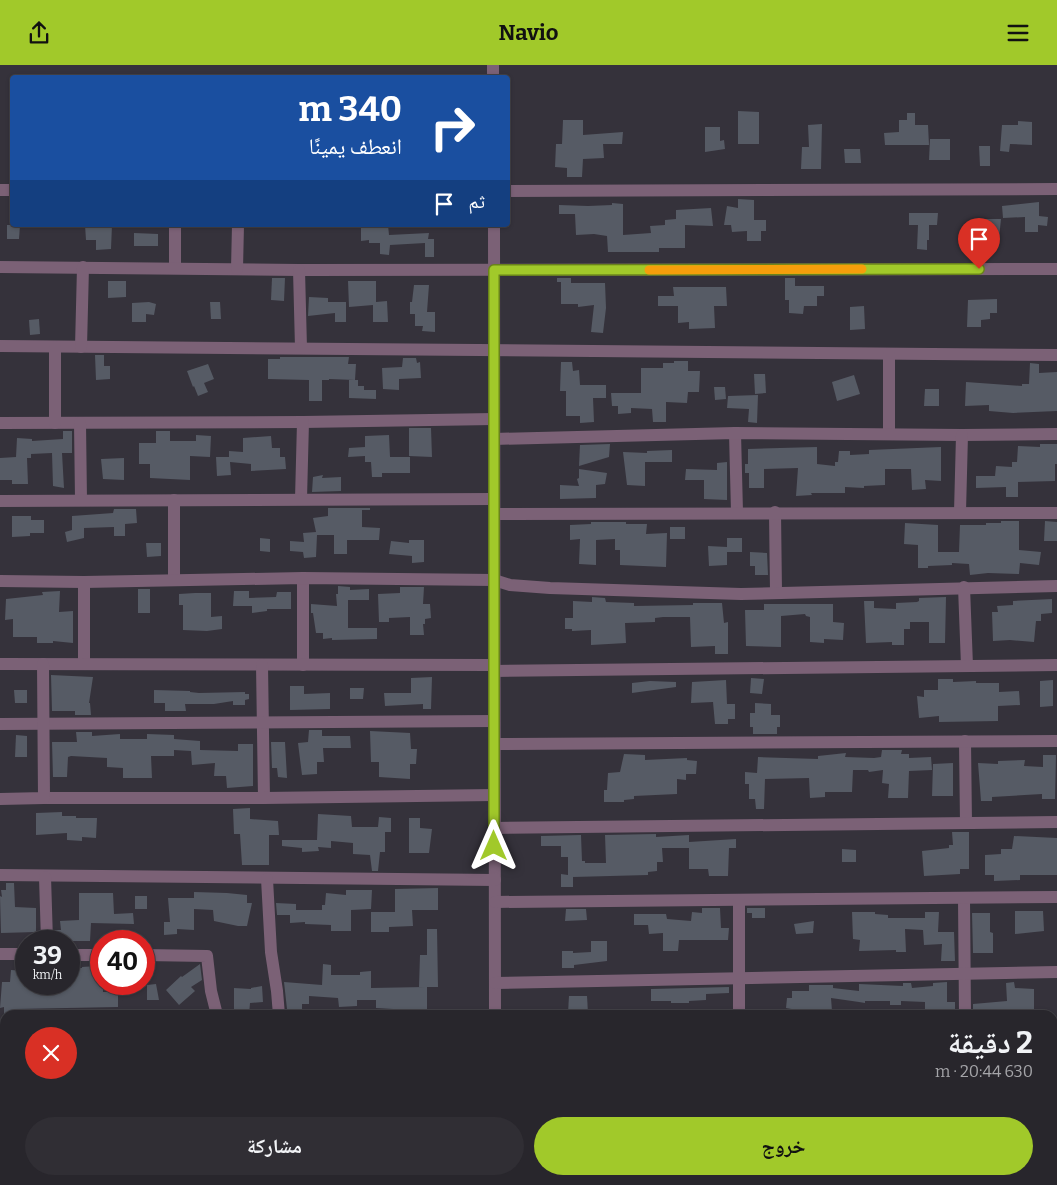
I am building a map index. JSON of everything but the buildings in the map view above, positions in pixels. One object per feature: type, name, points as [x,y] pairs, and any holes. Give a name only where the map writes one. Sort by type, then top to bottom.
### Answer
[{"type":"street","points":[[510,191],[1057,189]]},
{"type":"street","points":[[175,227],[175,268]]},
{"type":"street","points":[[236,269],[238,227]]},
{"type":"street","points":[[494,227],[495,1010]]},
{"type":"street","points":[[0,267],[299,270],[1057,269]]},
{"type":"street","points":[[81,347],[83,267]]},
{"type":"street","points":[[299,270],[301,348]]},
{"type":"street","points":[[0,346],[1057,355]]},
{"type":"street","points":[[55,423],[56,347]]},
{"type":"street","points":[[888,354],[889,434]]},
{"type":"street","points":[[0,423],[494,419]]},
{"type":"street","points":[[301,499],[303,422]]},
{"type":"street","points":[[80,423],[81,499]]},
{"type":"street","points":[[494,439],[735,433],[962,435],[1057,433]]},
{"type":"street","points":[[735,433],[737,512]]},
{"type":"street","points":[[960,512],[962,435]]},
{"type":"street","points":[[0,501],[81,499],[494,499]]},
{"type":"street","points":[[174,500],[174,580]]},
{"type":"street","points":[[494,514],[737,512],[1057,513]]},
{"type":"street","points":[[775,512],[776,592]]},
{"type":"street","points":[[303,578],[303,665]]},
{"type":"street","points":[[0,581],[303,578],[494,580],[510,585],[741,594],[1057,586]]},
{"type":"street","points":[[84,581],[84,664]]},
{"type":"street","points":[[964,587],[967,666]]},
{"type":"street","points":[[0,664],[494,668],[1057,665]]},
{"type":"street","points":[[43,664],[44,798]]},
{"type":"street","points":[[262,665],[264,798]]},
{"type":"street","points":[[0,724],[494,721]]},
{"type":"street","points":[[965,741],[966,823]]},
{"type":"street","points":[[494,744],[1057,741]]},
{"type":"street","points":[[0,799],[494,795]]},
{"type":"street","points":[[494,828],[1057,822]]},
{"type":"street","points":[[0,875],[494,881]]},
{"type":"street","points":[[45,877],[47,930]]},
{"type":"street","points":[[267,879],[271,952],[279,1010]]},
{"type":"street","points":[[494,902],[1057,897]]},
{"type":"street","points":[[964,899],[965,1010]]},
{"type":"street","points":[[740,900],[738,979],[740,1010]]},
{"type":"street","points":[[0,954],[15,954]]},
{"type":"street","points":[[155,955],[207,956],[211,991],[216,1010]]},
{"type":"street","points":[[495,983],[1057,972]]},
{"type":"slow traffic","points":[[649,270],[862,269]]},
{"type":"route","points":[[494,846],[494,270],[979,269]]}]
